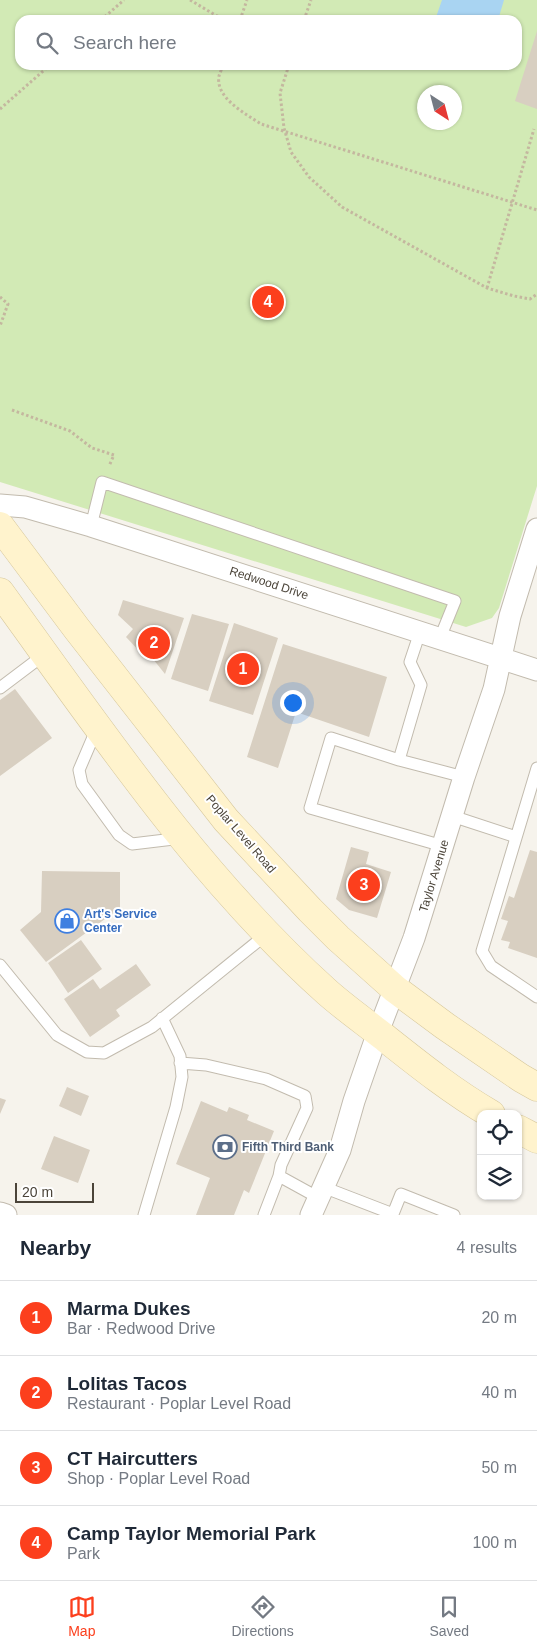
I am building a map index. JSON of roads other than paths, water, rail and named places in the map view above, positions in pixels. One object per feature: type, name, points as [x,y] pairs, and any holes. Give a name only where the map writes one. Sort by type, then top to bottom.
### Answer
[{"type":"main road","name":"Poplar Level Road","points":[[0,526],[226,820],[338,938],[395,989],[520,1078],[537,1087]]},
{"type":"main road","points":[[0,593],[134,778],[213,875],[329,993],[436,1078],[485,1110]]},
{"type":"main road","points":[[522,1131],[537,1139]]},
{"type":"street","name":"Redwood Drive","points":[[0,505],[25,507],[91,526],[537,670]]},
{"type":"street","name":"Taylor Avenue","points":[[318,1200],[340,1150],[354,1101],[378,1032],[414,938],[464,777],[494,689],[510,616],[537,529]]},
{"type":"street","points":[[0,1212],[6,1215]]},
{"type":"lane","points":[[91,526],[102,482],[455,601],[440,638]]},
{"type":"lane","points":[[399,760],[421,685],[410,662],[420,632]]},
{"type":"lane","points":[[0,688],[45,654]]},
{"type":"lane","points":[[98,726],[79,770],[82,784],[119,835],[132,844],[183,838]]},
{"type":"lane","points":[[443,846],[310,808],[331,738],[399,760],[464,777]]},
{"type":"lane","points":[[537,768],[482,951],[491,966],[537,997]]},
{"type":"lane","points":[[452,816],[516,837]]},
{"type":"lane","points":[[0,965],[57,1035],[87,1052],[104,1053],[152,1027],[268,933]]},
{"type":"lane","points":[[144,1215],[176,1107],[182,1077],[180,1056],[162,1018]]},
{"type":"lane","points":[[180,1063],[206,1065],[266,1079],[305,1096],[307,1108],[281,1165],[279,1176],[264,1215]]},
{"type":"lane","points":[[279,1176],[318,1200],[393,1215],[401,1194],[454,1215]]},
{"type":"water","points":[[442,0],[504,0],[500,15],[437,15]]},
{"type":"place","name":"Camp Taylor Memorial Park","points":[[268,302]]},
{"type":"place","name":"Lolitas Tacos","points":[[154,643]]},
{"type":"place","name":"Marma Dukes","points":[[243,669]]},
{"type":"place","name":"CT Haircutters","points":[[364,885]]},
{"type":"place","name":"Art's Service Center","points":[[67,921]]},
{"type":"place","name":"Fifth Third Bank","points":[[225,1147]]}]
